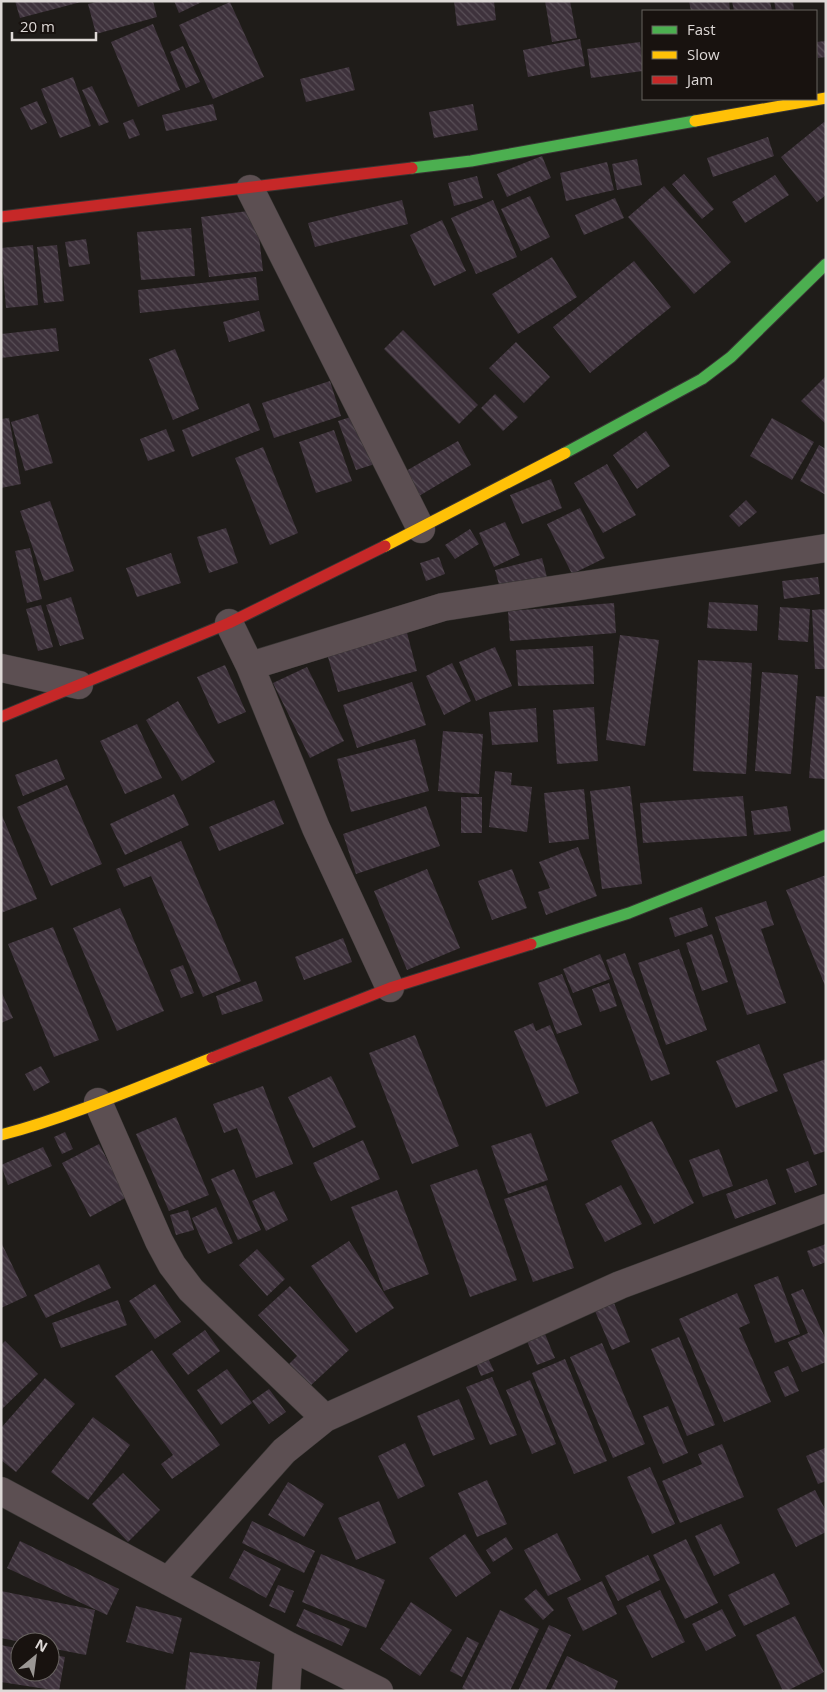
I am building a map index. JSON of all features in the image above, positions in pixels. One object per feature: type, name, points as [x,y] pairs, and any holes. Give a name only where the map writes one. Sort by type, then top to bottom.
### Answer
[{"type":"street","points":[[1,217],[471,162],[815,100]]},
{"type":"street","points":[[250,189],[421,530]]},
{"type":"street","points":[[1,716],[228,623],[421,530],[702,379],[731,357],[826,264]]},
{"type":"street","points":[[250,666],[443,607],[826,548]]},
{"type":"street","points":[[228,623],[250,666],[316,828],[390,988]]},
{"type":"street","points":[[1,668],[79,685]]},
{"type":"street","points":[[1,1135],[24,1129],[98,1102],[390,988],[629,913],[826,835]]},
{"type":"street","points":[[98,1102],[159,1240],[172,1265],[191,1290],[325,1418]]},
{"type":"street","points":[[168,1581],[284,1451],[325,1418],[620,1285],[826,1208]]},
{"type":"street","points":[[1,1491],[289,1646],[379,1691]]},
{"type":"street","points":[[286,1691],[289,1646]]},
{"type":"building","points":[[15,1],[81,1],[81,2],[20,18]]},
{"type":"building","points":[[100,1],[153,1],[157,17],[96,34],[88,4]]},
{"type":"building","points":[[174,1],[204,1],[179,13]]},
{"type":"building","points":[[454,1],[494,1],[496,20],[457,26]]},
{"type":"building","points":[[545,1],[570,1],[577,38],[552,42]]},
{"type":"building","points":[[689,1],[729,1],[730,10],[691,10]]},
{"type":"building","points":[[732,1],[770,1],[772,10],[734,10]]},
{"type":"building","points":[[774,1],[793,1],[794,10],[776,10]]},
{"type":"building","points":[[230,2],[264,77],[213,99],[179,25]]},
{"type":"building","points":[[153,24],[180,90],[138,107],[111,42]]},
{"type":"building","points":[[580,39],[585,66],[528,77],[523,50]]},
{"type":"building","points":[[826,41],[826,57],[818,58],[817,42]]},
{"type":"building","points":[[640,42],[642,71],[591,78],[587,49]]},
{"type":"building","points":[[183,46],[200,82],[186,88],[170,52]]},
{"type":"building","points":[[349,67],[355,90],[306,102],[300,79]]},
{"type":"building","points":[[73,77],[91,126],[60,138],[41,89]]},
{"type":"building","points":[[92,86],[109,122],[99,126],[82,90]]},
{"type":"building","points":[[37,101],[47,123],[31,130],[20,108]]},
{"type":"building","points":[[213,104],[217,120],[166,131],[162,115]]},
{"type":"building","points":[[473,104],[478,130],[434,138],[429,112]]},
{"type":"building","points":[[133,119],[140,135],[129,139],[123,123]]},
{"type":"building","points":[[824,122],[826,124],[826,195],[817,202],[781,157]]},
{"type":"building","points":[[768,137],[774,156],[713,177],[707,158]]},
{"type":"building","points":[[542,156],[551,178],[507,197],[497,174]]},
{"type":"building","points":[[637,159],[642,185],[617,190],[612,164]]},
{"type":"building","points":[[607,162],[614,190],[566,201],[560,173]]},
{"type":"building","points":[[684,174],[714,209],[702,219],[672,184]]},
{"type":"building","points":[[775,175],[789,195],[745,223],[732,202]]},
{"type":"building","points":[[477,176],[483,198],[454,206],[448,183]]},
{"type":"building","points":[[664,186],[731,262],[694,294],[628,217]]},
{"type":"building","points":[[530,196],[550,237],[521,251],[501,209]]},
{"type":"building","points":[[615,198],[624,218],[584,235],[575,215]]},
{"type":"building","points":[[402,200],[408,224],[315,247],[308,223]]},
{"type":"building","points":[[493,200],[517,257],[476,274],[451,218]]},
{"type":"building","points":[[256,210],[263,271],[209,277],[201,217]]},
{"type":"building","points":[[442,220],[466,271],[434,286],[410,235]]},
{"type":"building","points":[[191,228],[195,276],[141,280],[137,232]]},
{"type":"building","points":[[86,239],[90,264],[69,267],[65,242]]},
{"type":"building","points":[[33,245],[38,305],[6,308],[1,248]]},
{"type":"building","points":[[57,245],[64,301],[44,303],[37,247]]},
{"type":"building","points":[[552,257],[577,297],[518,334],[492,294]]},
{"type":"building","points":[[634,261],[671,307],[590,373],[553,327]]},
{"type":"building","points":[[256,277],[259,300],[140,313],[138,290]]},
{"type":"building","points":[[259,311],[265,331],[229,342],[223,322]]},
{"type":"building","points":[[56,328],[59,351],[1,358],[1,334]]},
{"type":"building","points":[[403,330],[478,405],[459,424],[384,349]]},
{"type":"building","points":[[516,342],[550,377],[524,403],[489,368]]},
{"type":"building","points":[[175,349],[199,409],[173,420],[149,359]]},
{"type":"building","points":[[826,376],[826,424],[801,401]]},
{"type":"building","points":[[330,381],[341,416],[274,438],[262,403]]},
{"type":"building","points":[[495,394],[518,417],[503,431],[481,408]]},
{"type":"building","points":[[249,403],[260,430],[192,457],[182,430]]},
{"type":"building","points":[[38,414],[53,463],[25,471],[11,422]]},
{"type":"building","points":[[357,415],[375,464],[356,470],[338,421]]},
{"type":"building","points":[[9,418],[21,484],[1,488],[1,419]]},
{"type":"building","points":[[772,418],[814,442],[792,480],[750,456]]},
{"type":"building","points":[[166,429],[175,451],[148,461],[140,439]]},
{"type":"building","points":[[334,430],[352,481],[316,493],[299,442]]},
{"type":"building","points":[[646,431],[670,466],[637,489],[613,455]]},
{"type":"building","points":[[458,441],[471,465],[414,499],[399,475]]},
{"type":"building","points":[[819,445],[826,449],[826,495],[800,481]]},
{"type":"building","points":[[263,447],[298,533],[270,545],[235,458]]},
{"type":"building","points":[[607,464],[636,515],[603,533],[574,483]]},
{"type":"building","points":[[551,479],[562,508],[522,524],[510,495]]},
{"type":"building","points":[[746,500],[757,512],[739,527],[729,516]]},
{"type":"building","points":[[50,501],[74,571],[44,581],[20,511]]},
{"type":"building","points":[[580,508],[605,558],[572,574],[547,524]]},
{"type":"building","points":[[505,522],[520,555],[494,567],[479,533]]},
{"type":"building","points":[[226,528],[238,563],[209,573],[197,537]]},
{"type":"building","points":[[470,529],[479,544],[455,559],[445,545]]},
{"type":"building","points":[[30,548],[42,599],[27,603],[15,551]]},
{"type":"building","points":[[171,553],[181,583],[137,597],[126,568]]},
{"type":"building","points":[[439,557],[445,574],[426,581],[420,563]]},
{"type":"building","points":[[542,558],[549,585],[502,596],[495,570]]},
{"type":"building","points":[[818,577],[820,594],[784,599],[782,581]]},
{"type":"building","points":[[71,597],[84,639],[60,646],[46,605]]},
{"type":"building","points":[[709,602],[758,605],[757,631],[707,628]]},
{"type":"building","points":[[614,603],[616,633],[510,641],[508,611]]},
{"type":"building","points":[[41,605],[53,647],[38,651],[26,609]]},
{"type":"building","points":[[780,607],[810,609],[808,642],[778,640]]},
{"type":"building","points":[[826,609],[826,669],[815,669],[812,610]]},
{"type":"building","points":[[406,629],[417,671],[338,692],[326,650]]},
{"type":"building","points":[[620,635],[659,640],[645,746],[606,740]]},
{"type":"building","points":[[593,646],[594,684],[518,686],[516,650]]},
{"type":"building","points":[[495,647],[512,686],[476,701],[459,662]]},
{"type":"building","points":[[698,660],[752,663],[746,774],[693,771]]},
{"type":"building","points":[[452,663],[471,701],[444,715],[426,676]]},
{"type":"building","points":[[225,665],[246,712],[218,724],[197,677]]},
{"type":"building","points":[[307,667],[344,741],[310,758],[273,683]]},
{"type":"building","points":[[762,672],[798,675],[791,774],[755,771]]},
{"type":"building","points":[[412,682],[426,725],[357,748],[343,705]]},
{"type":"building","points":[[816,696],[826,697],[826,779],[809,778]]},
{"type":"building","points":[[178,701],[215,762],[182,781],[146,720]]},
{"type":"building","points":[[594,707],[598,761],[557,764],[553,710]]},
{"type":"building","points":[[536,708],[538,742],[492,745],[489,712]]},
{"type":"building","points":[[137,724],[162,778],[125,794],[100,741]]},
{"type":"building","points":[[443,731],[483,734],[479,794],[438,791]]},
{"type":"building","points":[[415,739],[429,791],[351,812],[337,759]]},
{"type":"building","points":[[57,759],[65,779],[23,796],[15,775]]},
{"type":"building","points":[[495,771],[512,773],[511,785],[532,787],[527,832],[489,827]]},
{"type":"building","points":[[67,785],[102,864],[51,886],[17,807]]},
{"type":"building","points":[[630,786],[642,884],[602,889],[590,791]]},
{"type":"building","points":[[584,789],[589,839],[549,843],[544,793]]},
{"type":"building","points":[[174,794],[189,825],[125,855],[110,824]]},
{"type":"building","points":[[743,796],[747,836],[643,843],[640,803]]},
{"type":"building","points":[[461,797],[482,797],[482,833],[461,833]]},
{"type":"building","points":[[274,800],[284,824],[219,851],[209,827]]},
{"type":"building","points":[[426,806],[440,846],[356,874],[343,834]]},
{"type":"building","points":[[787,806],[791,831],[754,835],[751,811]]},
{"type":"building","points":[[1,813],[37,899],[1,913]]},
{"type":"building","points":[[181,841],[241,981],[203,997],[151,876],[124,887],[116,869]]},
{"type":"building","points":[[578,847],[597,896],[546,915],[538,892],[550,888],[539,862]]},
{"type":"building","points":[[427,869],[460,948],[407,970],[374,891]]},
{"type":"building","points":[[512,869],[527,908],[492,920],[478,881]]},
{"type":"building","points":[[826,875],[826,988],[786,890]]},
{"type":"building","points":[[766,901],[774,925],[761,929],[786,1003],[747,1015],[715,917]]},
{"type":"building","points":[[702,907],[708,926],[675,937],[669,918]]},
{"type":"building","points":[[120,908],[164,1011],[117,1031],[73,928]]},
{"type":"building","points":[[53,927],[99,1040],[54,1057],[8,944]]},
{"type":"building","points":[[712,934],[728,982],[702,991],[686,943]]},
{"type":"building","points":[[343,938],[352,962],[304,980],[295,957]]},
{"type":"building","points":[[679,949],[707,1030],[666,1045],[638,963]]},
{"type":"building","points":[[625,953],[670,1074],[651,1081],[606,960]]},
{"type":"building","points":[[600,954],[610,979],[573,993],[563,969]]},
{"type":"building","points":[[183,965],[194,993],[181,998],[170,970]]},
{"type":"building","points":[[562,974],[582,1025],[557,1034],[538,983]]},
{"type":"building","points":[[256,981],[263,1001],[222,1015],[216,996]]},
{"type":"building","points":[[609,983],[617,1006],[600,1012],[592,989]]},
{"type":"building","points":[[1,991],[13,1018],[1,1023]]},
{"type":"building","points":[[533,1023],[536,1031],[550,1025],[579,1093],[546,1107],[514,1031]]},
{"type":"building","points":[[415,1035],[459,1146],[412,1164],[369,1053]]},
{"type":"building","points":[[759,1044],[778,1091],[736,1108],[716,1061]]},
{"type":"building","points":[[826,1059],[826,1151],[814,1155],[783,1074]]},
{"type":"building","points":[[41,1066],[50,1082],[34,1091],[25,1074]]},
{"type":"building","points":[[331,1076],[356,1127],[313,1148],[288,1097]]},
{"type":"building","points":[[263,1086],[293,1164],[256,1178],[237,1128],[224,1133],[213,1104]]},
{"type":"building","points":[[176,1117],[209,1195],[169,1211],[136,1134]]},
{"type":"building","points":[[652,1121],[694,1203],[654,1224],[611,1141]]},
{"type":"building","points":[[65,1132],[73,1149],[62,1154],[54,1137]]},
{"type":"building","points":[[531,1133],[548,1180],[508,1194],[491,1146]]},
{"type":"building","points":[[363,1140],[380,1179],[331,1201],[313,1163]]},
{"type":"building","points":[[99,1144],[127,1197],[90,1217],[62,1163]]},
{"type":"building","points":[[43,1147],[52,1166],[8,1185],[1,1165]]},
{"type":"building","points":[[719,1149],[733,1186],[703,1197],[689,1160]]},
{"type":"building","points":[[808,1161],[817,1185],[795,1193],[786,1169]]},
{"type":"building","points":[[234,1169],[261,1230],[238,1240],[211,1179]]},
{"type":"building","points":[[477,1169],[517,1280],[470,1297],[430,1185]]},
{"type":"building","points":[[767,1179],[776,1204],[735,1219],[726,1194]]},
{"type":"building","points":[[546,1185],[574,1268],[533,1282],[504,1199]]},
{"type":"building","points":[[621,1185],[642,1224],[605,1242],[585,1204]]},
{"type":"building","points":[[397,1190],[429,1274],[384,1291],[351,1207]]},
{"type":"building","points":[[274,1191],[288,1220],[266,1231],[252,1201]]},
{"type":"building","points":[[216,1207],[233,1243],[208,1254],[192,1218]]},
{"type":"building","points":[[188,1210],[194,1230],[176,1235],[170,1215]]},
{"type":"building","points":[[349,1241],[394,1308],[356,1333],[311,1266]]},
{"type":"building","points":[[1,1242],[27,1296],[1,1308]]},
{"type":"building","points":[[826,1244],[826,1262],[813,1267],[807,1251]]},
{"type":"building","points":[[257,1249],[285,1279],[267,1296],[239,1265]]},
{"type":"building","points":[[99,1264],[111,1288],[46,1318],[34,1295]]},
{"type":"building","points":[[778,1276],[800,1334],[775,1343],[754,1285]]},
{"type":"building","points":[[155,1284],[181,1322],[155,1339],[129,1301]]},
{"type":"building","points":[[290,1286],[349,1350],[309,1387],[288,1365],[297,1356],[258,1315]]},
{"type":"building","points":[[803,1289],[826,1340],[826,1362],[802,1372],[788,1342],[808,1333],[791,1294]]},
{"type":"building","points":[[737,1293],[750,1323],[739,1328],[771,1402],[724,1422],[679,1319]]},
{"type":"building","points":[[118,1300],[127,1325],[61,1348],[52,1323]]},
{"type":"building","points":[[614,1303],[630,1342],[612,1350],[595,1311]]},
{"type":"building","points":[[205,1330],[220,1351],[188,1375],[172,1354]]},
{"type":"building","points":[[545,1334],[555,1358],[537,1365],[527,1341]]},
{"type":"building","points":[[679,1337],[715,1425],[687,1436],[651,1349]]},
{"type":"building","points":[[5,1341],[38,1374],[1,1410],[1,1345]]},
{"type":"building","points":[[602,1343],[645,1444],[613,1458],[570,1357]]},
{"type":"building","points":[[152,1350],[220,1445],[172,1479],[161,1464],[173,1455],[115,1376]]},
{"type":"building","points":[[487,1356],[494,1371],[481,1376],[475,1361]]},
{"type":"building","points":[[565,1359],[607,1461],[574,1474],[532,1373]]},
{"type":"building","points":[[788,1366],[799,1391],[785,1397],[774,1372]]},
{"type":"building","points":[[227,1369],[252,1403],[221,1425],[197,1390]]},
{"type":"building","points":[[492,1377],[517,1435],[490,1445],[466,1387]]},
{"type":"building","points":[[45,1378],[75,1404],[16,1472],[1,1460],[1,1428]]},
{"type":"building","points":[[530,1380],[556,1444],[532,1454],[506,1390]]},
{"type":"building","points":[[269,1389],[286,1412],[269,1424],[252,1401]]},
{"type":"building","points":[[459,1399],[475,1439],[433,1456],[417,1416]]},
{"type":"building","points":[[668,1406],[688,1453],[663,1464],[643,1416]]},
{"type":"building","points":[[93,1417],[130,1445],[88,1500],[51,1472]]},
{"type":"building","points":[[405,1443],[425,1486],[398,1499],[378,1456]]},
{"type":"building","points":[[722,1444],[744,1497],[680,1523],[662,1481],[702,1464],[698,1454]]},
{"type":"building","points":[[825,1448],[826,1481],[818,1484],[806,1456]]},
{"type":"building","points":[[650,1467],[675,1524],[652,1534],[627,1477]]},
{"type":"building","points":[[123,1473],[160,1510],[128,1542],[92,1504]]},
{"type":"building","points":[[487,1480],[507,1524],[477,1537],[458,1493]]},
{"type":"building","points":[[288,1482],[324,1504],[304,1537],[268,1515]]},
{"type":"building","points":[[815,1490],[826,1511],[826,1532],[796,1547],[777,1509]]},
{"type":"building","points":[[379,1501],[396,1543],[356,1560],[338,1518]]},
{"type":"building","points":[[252,1521],[315,1551],[304,1573],[242,1543]]},
{"type":"building","points":[[721,1524],[740,1563],[714,1576],[695,1536]]},
{"type":"building","points":[[557,1533],[581,1580],[548,1596],[524,1550]]},
{"type":"building","points":[[465,1534],[491,1573],[456,1597],[429,1558]]},
{"type":"building","points":[[506,1537],[513,1549],[493,1562],[486,1550]]},
{"type":"building","points":[[686,1539],[718,1603],[685,1619],[653,1555]]},
{"type":"building","points":[[20,1541],[119,1589],[107,1615],[7,1568]]},
{"type":"building","points":[[244,1550],[281,1569],[266,1598],[229,1578]]},
{"type":"building","points":[[321,1554],[385,1580],[366,1628],[302,1602]]},
{"type":"building","points":[[648,1555],[660,1580],[618,1601],[605,1576]]},
{"type":"building","points":[[774,1573],[790,1604],[744,1626],[728,1595]]},
{"type":"building","points":[[602,1581],[617,1614],[583,1631],[567,1598]]},
{"type":"building","points":[[278,1585],[294,1591],[285,1613],[269,1606]]},
{"type":"building","points":[[536,1589],[554,1610],[543,1620],[524,1599]]},
{"type":"building","points":[[660,1590],[685,1642],[652,1658],[626,1606]]},
{"type":"building","points":[[1,1591],[95,1610],[86,1655],[60,1650],[60,1632],[10,1632],[10,1640],[1,1638]]},
{"type":"building","points":[[411,1602],[452,1630],[420,1676],[380,1649]]},
{"type":"building","points":[[136,1606],[182,1618],[173,1654],[126,1642]]},
{"type":"building","points":[[304,1609],[350,1629],[342,1646],[296,1626]]},
{"type":"building","points":[[722,1609],[736,1636],[706,1651],[692,1624]]},
{"type":"building","points":[[500,1610],[539,1629],[510,1691],[467,1691],[462,1688]]},
{"type":"building","points":[[795,1616],[824,1672],[787,1691],[783,1691],[756,1635]]},
{"type":"building","points":[[549,1625],[571,1635],[545,1691],[518,1691]]},
{"type":"building","points":[[467,1637],[479,1643],[462,1677],[450,1671]]},
{"type":"building","points":[[1,1645],[10,1647],[10,1682],[60,1682],[60,1656],[65,1657],[59,1691],[1,1682]]},
{"type":"building","points":[[190,1652],[260,1662],[256,1691],[185,1691]]},
{"type":"building","points":[[567,1656],[618,1681],[614,1691],[550,1691]]},
{"type":"traffic: fast","points":[[412,168],[471,161],[695,121]]},
{"type":"traffic: fast","points":[[565,453],[702,379],[731,357],[826,264]]},
{"type":"traffic: fast","points":[[531,944],[629,913],[826,835]]},
{"type":"traffic: slow","points":[[817,100],[826,98]]},
{"type":"traffic: slow","points":[[695,121],[815,100]]},
{"type":"traffic: slow","points":[[385,546],[565,453]]},
{"type":"traffic: slow","points":[[1,1135],[55,1119],[212,1058]]},
{"type":"traffic: jam","points":[[1,217],[412,168]]},
{"type":"traffic: jam","points":[[1,717],[229,623],[385,546]]},
{"type":"traffic: jam","points":[[212,1058],[390,988],[531,944]]}]
